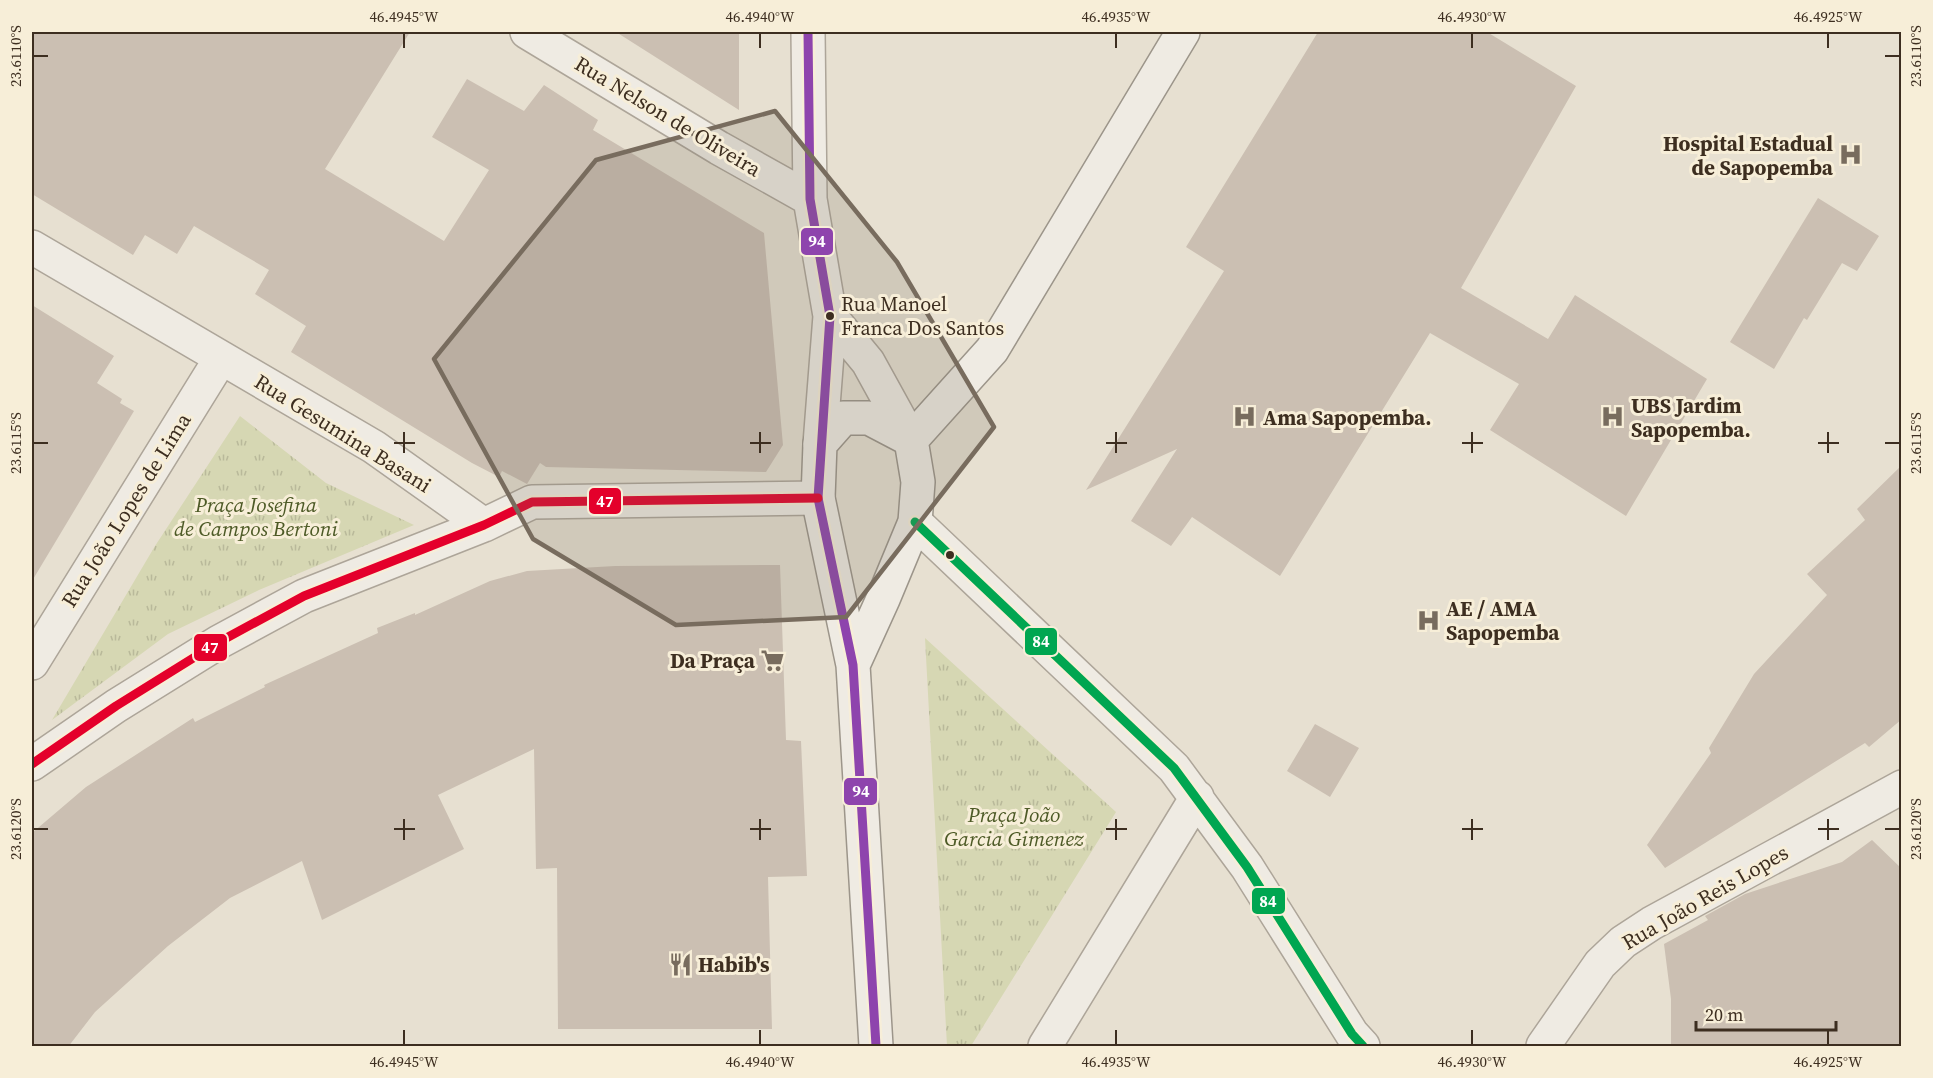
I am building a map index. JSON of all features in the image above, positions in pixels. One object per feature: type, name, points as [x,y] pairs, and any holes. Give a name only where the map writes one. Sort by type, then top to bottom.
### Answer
[{"type":"street","name":"Rua Nelson de Oliveira","points":[[527,32],[719,148],[810,199]]},
{"type":"street","points":[[808,32],[810,199],[830,316],[818,498],[853,664],[876,1047]]},
{"type":"street","points":[[911,440],[992,350],[1183,32]]},
{"type":"street","name":"Rua Gesumina Basani","points":[[32,247],[374,447],[484,525]]},
{"type":"street","points":[[830,316],[868,362],[911,440],[918,482],[915,522],[853,664]]},
{"type":"street","name":"Rua João Lopes de Lima","points":[[32,663],[221,358]]},
{"type":"street","points":[[820,444],[843,418],[869,418],[911,440]]},
{"type":"street","points":[[32,764],[116,705],[219,642],[304,596],[484,525],[532,502],[818,498]]},
{"type":"street","points":[[915,522],[1174,768],[1247,867],[1363,1047]]},
{"type":"street","name":"Rua João Reis Lopes","points":[[1543,1047],[1600,964],[1623,942],[1652,923],[1902,787]]},
{"type":"street","points":[[1045,1047],[1197,797]]},
{"type":"highlighted area","points":[[775,111],[897,262],[994,427],[846,617],[676,625],[533,539],[434,359],[596,160]]},
{"type":"green space","name":"Praça Josefina de Campos Bertoni","points":[[240,416],[326,483],[414,525],[259,590],[168,634],[52,720],[155,546]]},
{"type":"green space","name":"Praça João Garcia Gimenez","points":[[925,638],[1116,812],[971,1046],[947,1046]]},
{"type":"building","points":[[32,32],[410,32],[325,169],[444,241],[489,170],[432,137],[467,79],[524,111],[544,85],[598,120],[593,130],[764,233],[783,445],[766,472],[546,467],[540,463],[527,484],[502,471],[499,477],[472,463],[291,352],[306,326],[255,294],[269,270],[194,226],[177,254],[145,235],[133,255],[32,194]]},
{"type":"building","points":[[616,32],[739,32],[739,110]]},
{"type":"building","points":[[1318,32],[1487,32],[1576,86],[1461,288],[1548,339],[1575,295],[1707,379],[1626,516],[1490,430],[1519,384],[1430,333],[1280,576],[1192,517],[1171,546],[1131,521],[1177,449],[1086,490],[1224,271],[1186,247]]},
{"type":"building","points":[[1818,198],[1879,236],[1857,271],[1842,263],[1807,320],[1804,318],[1774,369],[1730,342]]},
{"type":"building","points":[[32,305],[114,356],[97,383],[122,399],[120,403],[134,411],[32,581]]},
{"type":"building","points":[[1902,465],[1902,719],[1869,747],[1865,743],[1665,868],[1647,845],[1711,753],[1709,748],[1754,674],[1827,595],[1807,574],[1865,520],[1857,509]]},
{"type":"building","points":[[780,565],[786,740],[801,741],[807,876],[768,877],[772,1029],[558,1029],[557,868],[536,869],[534,749],[438,795],[464,849],[322,920],[302,861],[230,898],[168,946],[95,1012],[68,1047],[32,1047],[32,833],[86,787],[193,718],[195,722],[265,687],[264,685],[378,633],[377,628],[415,613],[415,615],[490,581],[527,571],[615,566]]},
{"type":"building","points":[[1315,724],[1359,748],[1330,797],[1287,771]]},
{"type":"building","points":[[1872,840],[1902,869],[1902,1047],[1671,1047],[1671,999],[1664,944],[1708,920],[1705,916],[1745,894],[1842,862]]},
{"type":"transit line","name":"94","points":[[808,32],[810,199],[830,316],[818,498],[853,665],[876,1046]]},
{"type":"transit line","name":"47","points":[[32,764],[116,706],[219,642],[304,596],[484,525],[532,502],[818,498]]},
{"type":"transit line","name":"84","points":[[915,522],[1174,768],[1247,867],[1352,1034],[1363,1046]]},
{"type":"place","name":"Hospital Estadual de Sapopemba","points":[[1851,155]]},
{"type":"place","name":"Rua Manoel Franca Dos Santos","points":[[830,316]]},
{"type":"place","name":"Ama Sapopemba.","points":[[1245,417]]},
{"type":"place","name":"UBS Jardim Sapopemba.","points":[[1613,417]]},
{"type":"place","name":"AE / AMA Sapopemba","points":[[1428,620]]},
{"type":"place","name":"Da Praça","points":[[773,660]]},
{"type":"place","name":"Habib's","points":[[680,964]]}]
